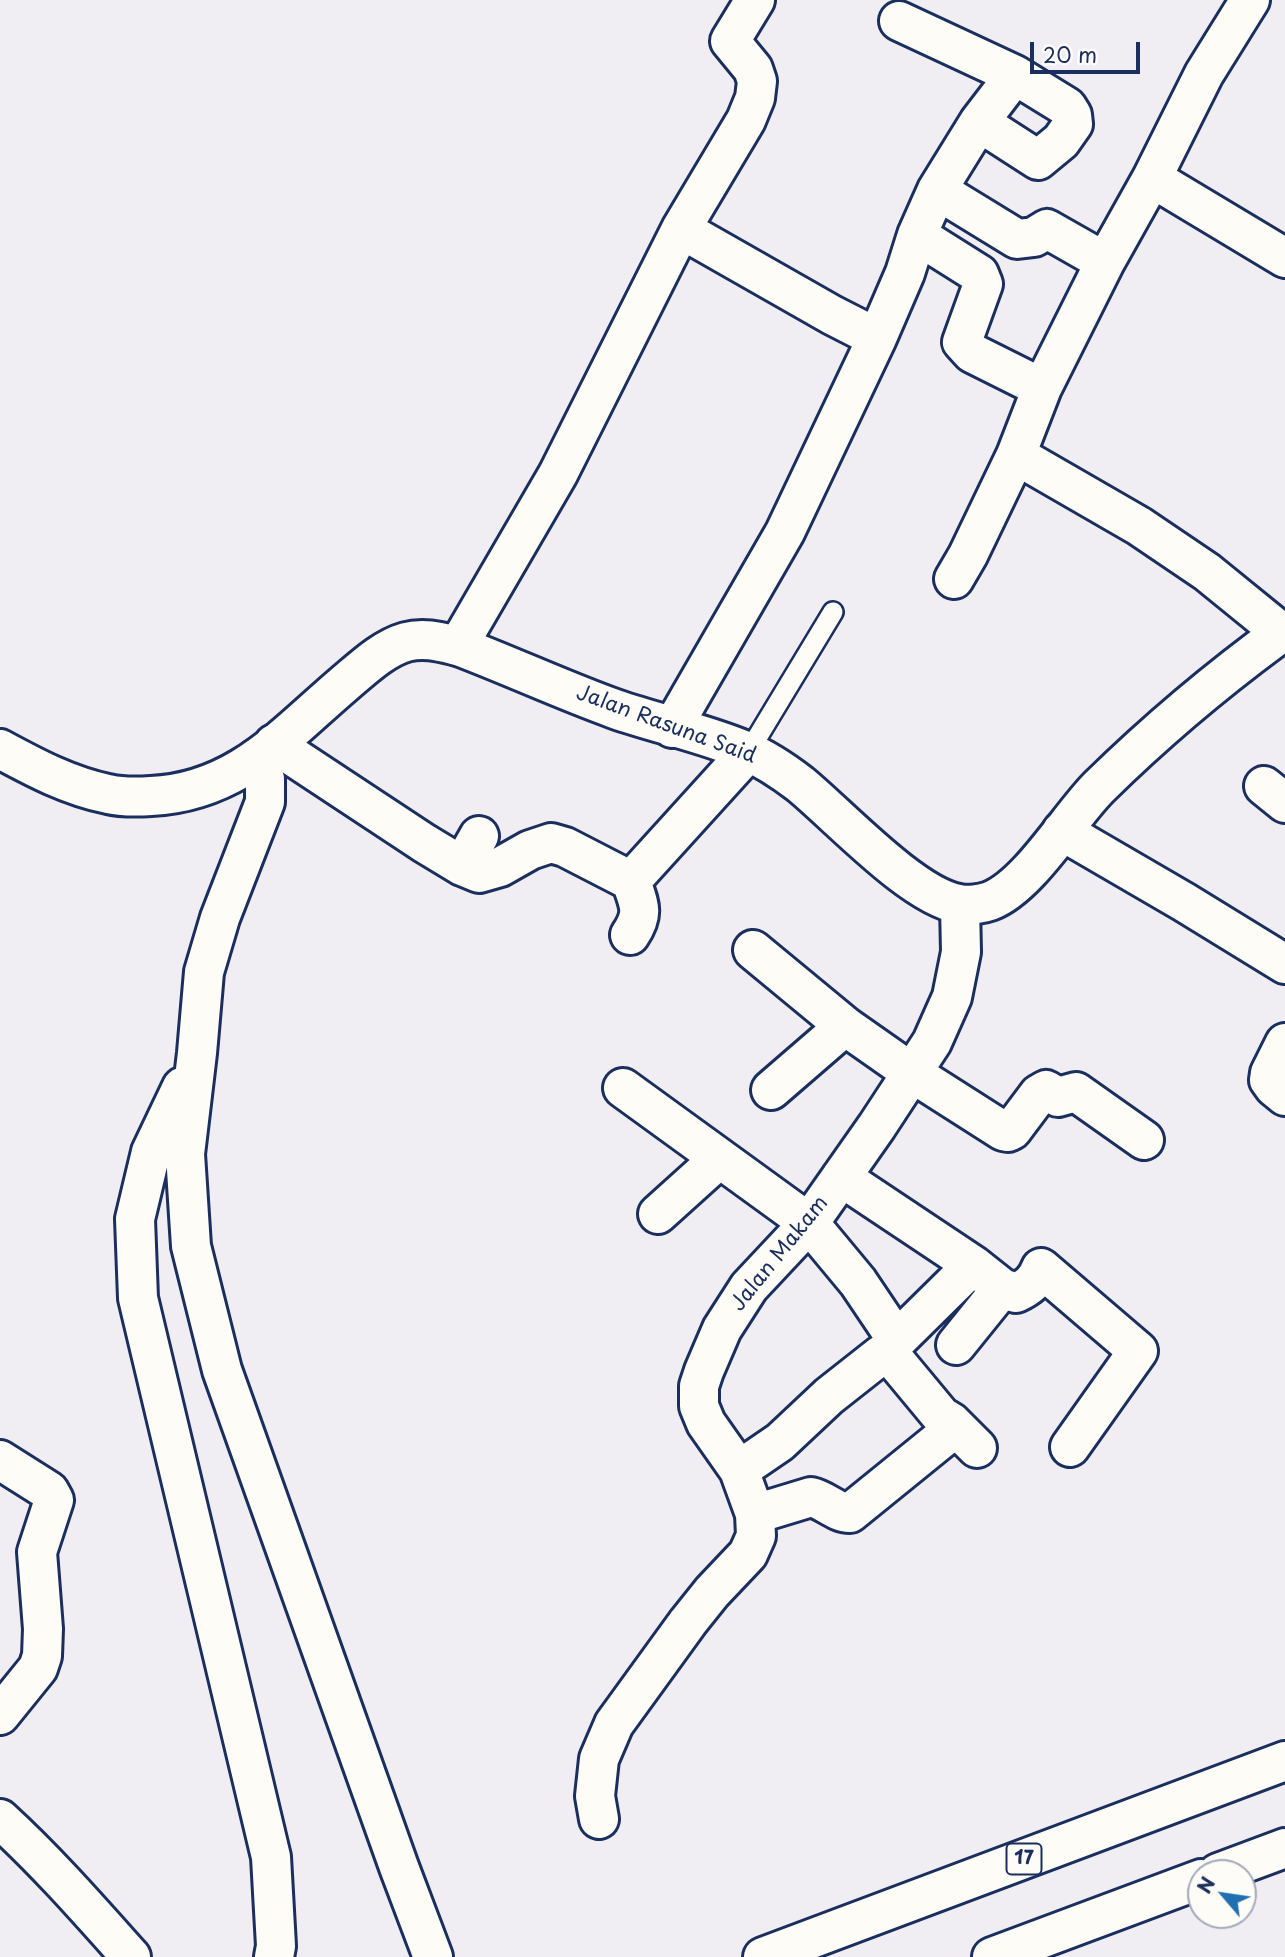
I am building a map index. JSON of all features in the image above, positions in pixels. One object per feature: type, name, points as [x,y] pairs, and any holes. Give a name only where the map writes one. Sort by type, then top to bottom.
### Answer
[{"type":"main road","points":[[458,646],[558,474],[681,229],[746,120],[755,98],[758,81],[753,69],[730,41],[755,0]]},
{"type":"main road","points":[[954,579],[1016,455],[1042,388],[1105,262],[1152,178],[1204,74],[1250,0]]},
{"type":"main road","points":[[899,21],[1015,75],[1067,107],[1073,124],[1061,141],[1038,160],[979,122]]},
{"type":"main road","points":[[672,728],[785,532],[877,338],[937,190],[979,122],[1015,75]]},
{"type":"main road","points":[[1152,178],[1285,258]]},
{"type":"main road","points":[[937,190],[1017,239],[1034,237],[1047,229],[1105,262]]},
{"type":"main road","points":[[681,229],[877,338]]},
{"type":"main road","points":[[917,235],[979,274],[984,284],[962,342],[972,353],[1042,388]]},
{"type":"main road","points":[[960,905],[991,901],[1012,887],[1036,864],[1097,789],[1211,686],[1283,631],[1196,564],[1139,526],[1016,455]]},
{"type":"main road","name":"Jalan Rasuna Said","points":[[0,749],[48,775],[111,795],[175,795],[202,788],[234,774],[380,655],[405,642],[431,639],[458,646],[614,709],[749,751],[800,785],[915,883],[960,905]]},
{"type":"main road","points":[[265,751],[424,843],[470,851],[479,873],[500,867],[530,849],[551,843],[565,847],[631,881],[641,911],[638,924],[630,935]]},
{"type":"main road","points":[[265,751],[265,802],[220,918],[204,972],[185,1154],[191,1246],[222,1370],[433,1957]]},
{"type":"main road","points":[[631,881],[749,751]]},
{"type":"main road","points":[[1062,831],[1283,957]]},
{"type":"main road","name":"Jalan Makam","points":[[599,1819],[595,1796],[599,1759],[614,1724],[688,1622],[748,1554],[756,1536],[755,1514],[739,1470],[706,1423],[699,1406],[699,1386],[704,1371],[722,1329],[749,1287],[809,1223],[932,1042],[951,997],[961,952],[960,905]]},
{"type":"main road","points":[[753,950],[845,1026],[1003,1131],[1012,1130],[1046,1090],[1058,1097],[1076,1092],[1144,1140]]},
{"type":"main road","points":[[771,1090],[845,1026]]},
{"type":"main road","points":[[1285,1043],[1269,1080],[1285,1096]]},
{"type":"main road","points":[[197,1053],[151,1153],[135,1219],[138,1298],[271,1857],[276,1946],[274,1957]]},
{"type":"main road","points":[[623,1088],[809,1223],[858,1282],[897,1340],[988,1277]]},
{"type":"main road","points":[[658,1214],[719,1159]]},
{"type":"main road","points":[[841,1177],[988,1277],[1016,1293],[1037,1278],[1041,1268],[1138,1351],[1070,1447]]},
{"type":"main road","points":[[956,1345],[988,1277]]},
{"type":"main road","points":[[739,1470],[780,1442],[829,1396],[881,1355],[886,1354],[892,1357],[941,1416],[966,1437],[850,1513],[842,1513],[811,1497],[755,1514]]},
{"type":"main road","points":[[0,1460],[49,1491],[54,1500],[37,1552],[43,1629],[42,1657],[38,1668],[0,1715]]},
{"type":"main road","name":"17","points":[[763,1957],[1285,1761]]},
{"type":"main road","points":[[0,1819],[63,1881],[131,1957]]},
{"type":"main road","points":[[1256,1859],[1285,1848]]},
{"type":"main road","points":[[992,1957],[1187,1884]]},
{"type":"lane","points":[[749,751],[833,612]]}]
